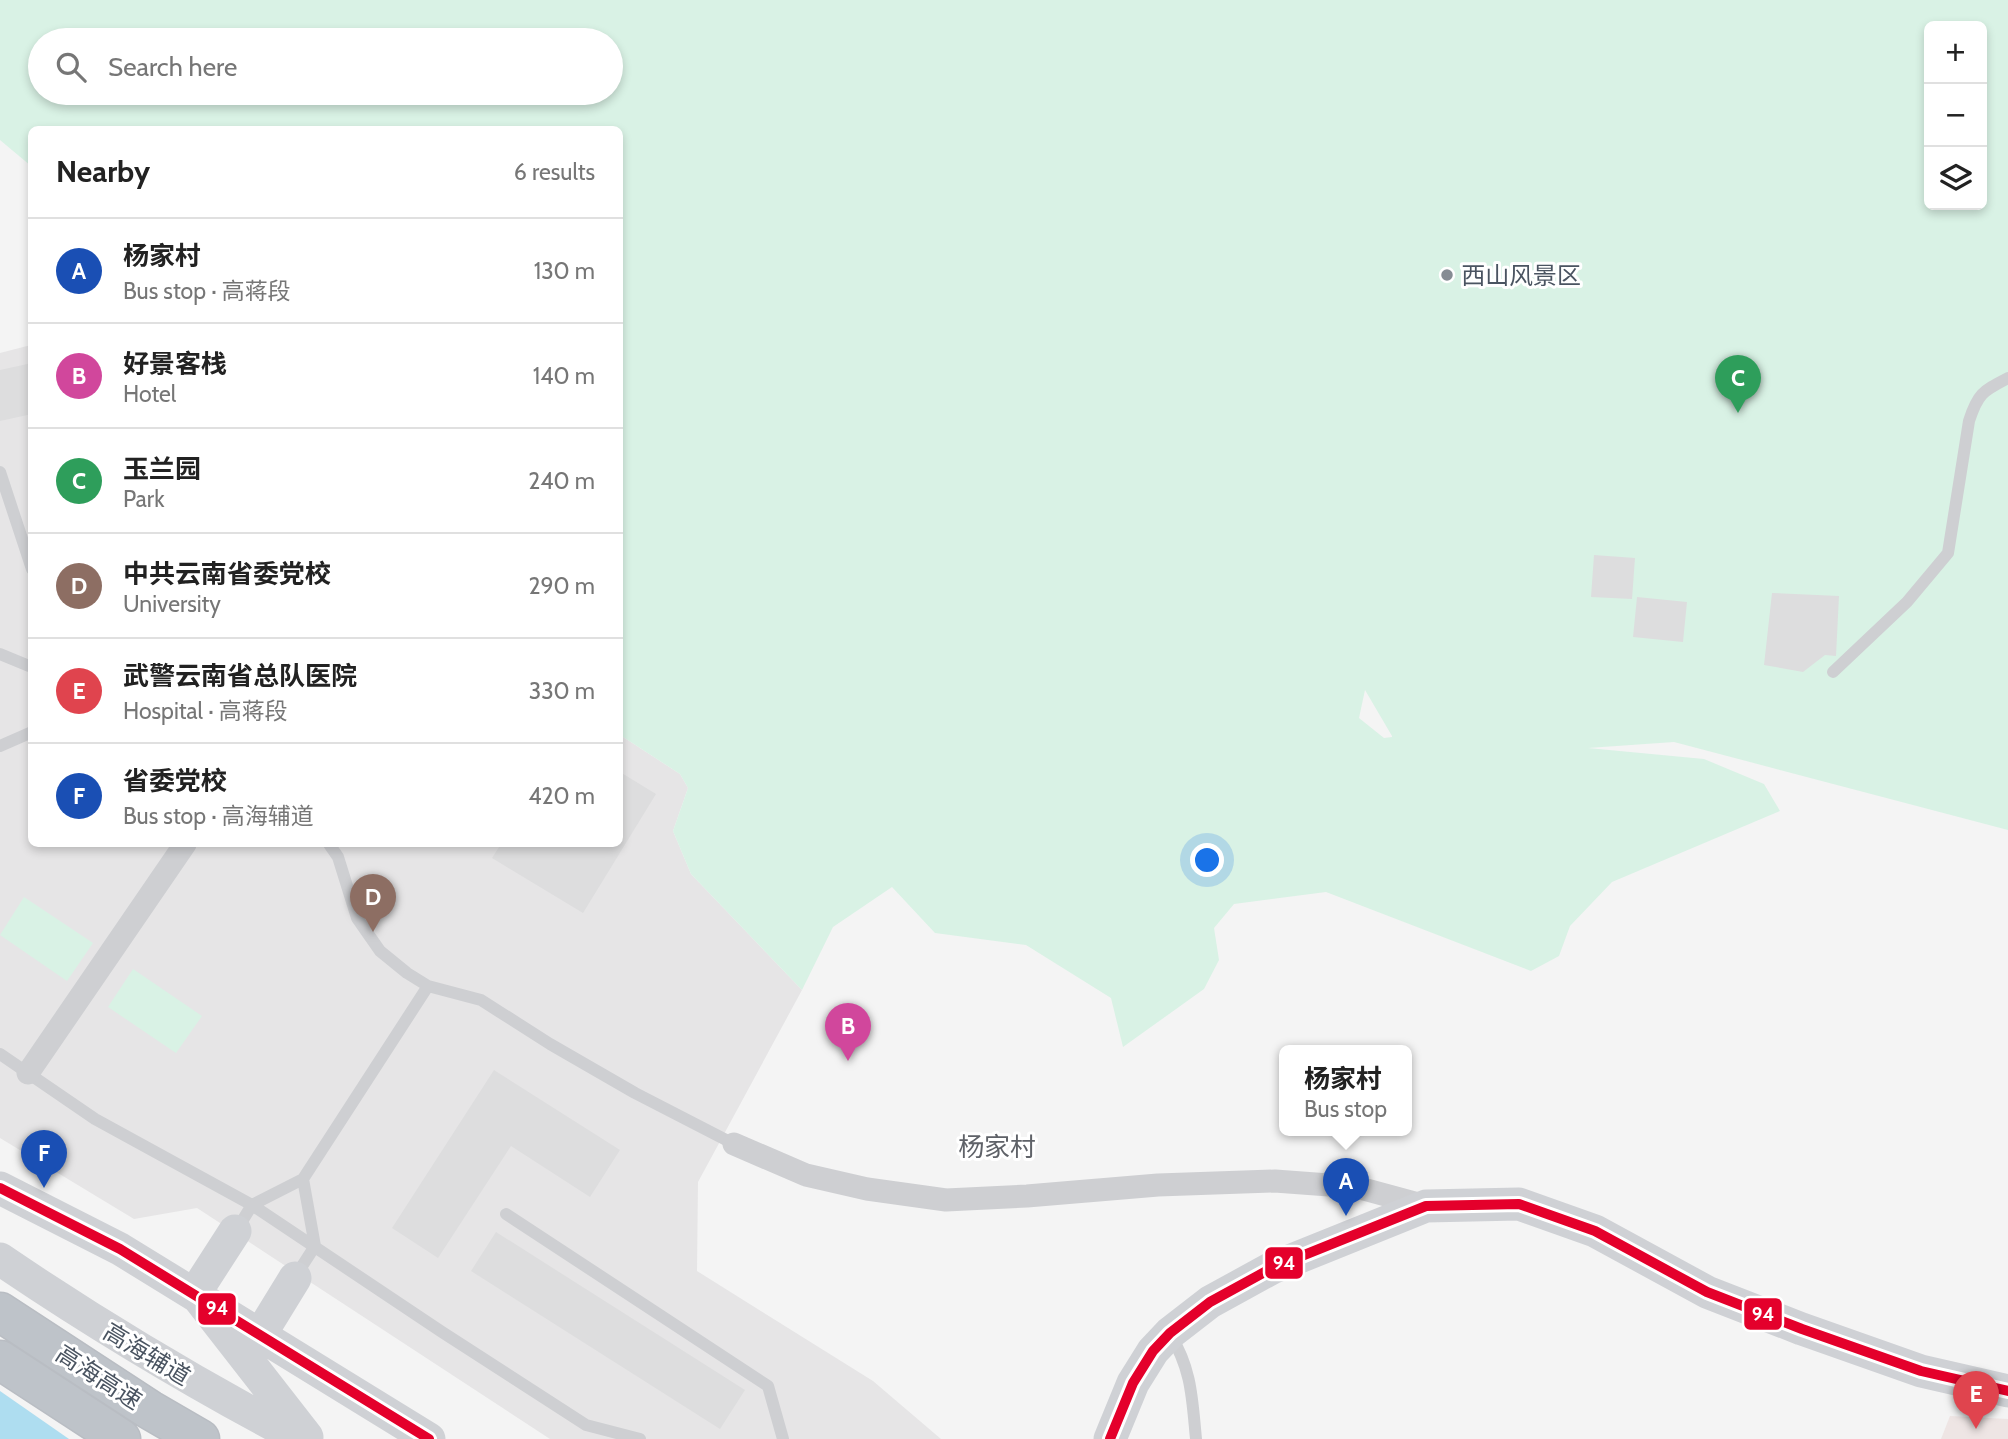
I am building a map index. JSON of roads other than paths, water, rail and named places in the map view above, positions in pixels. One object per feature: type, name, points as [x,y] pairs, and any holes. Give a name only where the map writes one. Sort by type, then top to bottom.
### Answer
[{"type":"highway","name":"高海高速","points":[[0,1312],[138,1403],[200,1439]]},
{"type":"highway","name":"高海高速","points":[[0,1360],[121,1439]]},
{"type":"main road","points":[[0,1188],[120,1249],[429,1439]]},
{"type":"main road","points":[[1110,1439],[1133,1383],[1153,1351],[1170,1333],[1210,1302],[1272,1269],[1426,1206],[1519,1204],[1595,1231],[1707,1292],[1802,1329],[1922,1371],[2008,1391]]},
{"type":"main road","points":[[195,1293],[244,1218]]},
{"type":"main road","name":"高海辅道","points":[[0,1259],[80,1314],[219,1397],[300,1439]]},
{"type":"main road","points":[[260,1335],[295,1278]]},
{"type":"main road","points":[[195,1293],[309,1439]]},
{"type":"main road","points":[[155,1358],[363,1399]]},
{"type":"street","points":[[28,1073],[183,847]]},
{"type":"street","points":[[734,1144],[806,1175],[867,1189],[946,1200],[1158,1185],[1275,1181],[1356,1187],[1426,1206]]},
{"type":"lane","points":[[1833,672],[1907,602],[1948,554],[1969,421],[1975,400],[1983,391],[2008,378]]},
{"type":"lane","points":[[0,472],[28,557]]},
{"type":"lane","points":[[0,654],[28,666]]},
{"type":"lane","points":[[0,746],[28,734]]},
{"type":"lane","points":[[331,847],[338,857],[357,918],[380,951],[407,972],[428,986],[481,1000],[635,1093],[734,1144]]},
{"type":"lane","points":[[244,1218],[303,1179],[428,986]]},
{"type":"lane","points":[[0,1054],[244,1218],[315,1246],[586,1425],[640,1439]]},
{"type":"lane","points":[[295,1278],[315,1246],[303,1179]]},
{"type":"lane","points":[[506,1214],[768,1386],[783,1439]]},
{"type":"lane","points":[[1170,1333],[1182,1352],[1189,1375],[1196,1439]]},
{"type":"water","points":[[0,1391],[69,1439],[0,1439]]},
{"type":"place","name":"西山风景区","points":[[1447,275]]},
{"type":"place","name":"玉兰园","points":[[1738,413]]},
{"type":"place","name":"中共云南省委党校","points":[[373,932]]},
{"type":"place","name":"好景客栈","points":[[848,1061]]},
{"type":"place","name":"省委党校","points":[[44,1188]]},
{"type":"place","name":"杨家村","points":[[1346,1216]]},
{"type":"place","name":"武警云南省总队医院","points":[[1976,1429]]},
{"type":"district","name":"杨家村","points":[[997,1147]]}]
